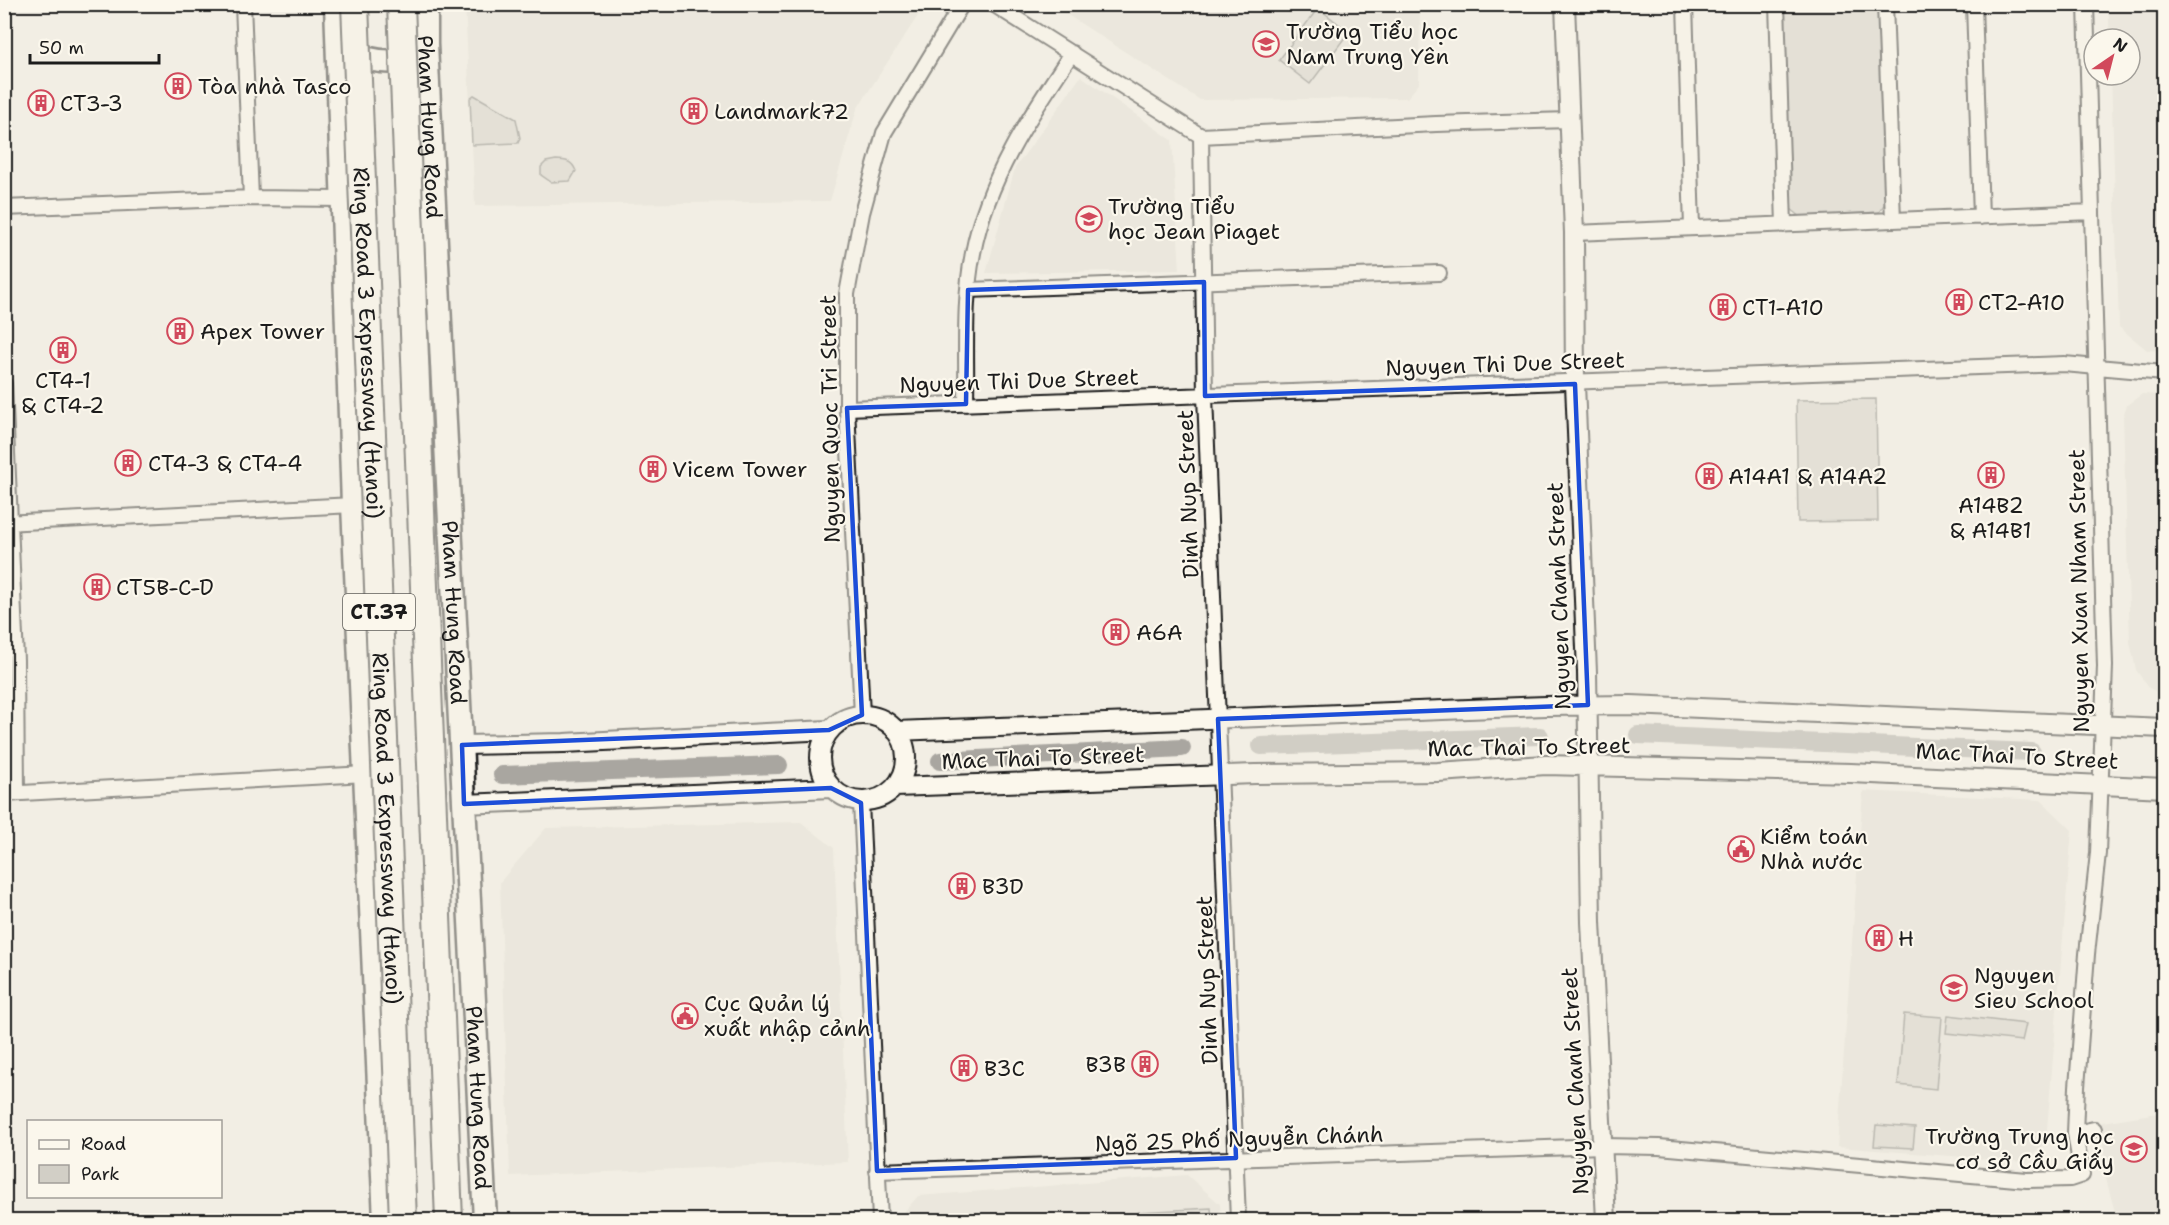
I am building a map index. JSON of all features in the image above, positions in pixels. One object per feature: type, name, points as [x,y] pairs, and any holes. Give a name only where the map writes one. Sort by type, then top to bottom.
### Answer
[{"type":"highway","name":"Ring Road 3 Expressway (Hanoi)","points":[[355,4],[403,1221]]},
{"type":"highway","name":"Ring Road 3 Expressway (Hanoi)","points":[[401,4],[449,1221]]},
{"type":"main road","points":[[336,4],[353,505],[386,1221]]},
{"type":"main road","name":"Pham Hung Road","points":[[426,4],[426,44],[485,1221]]},
{"type":"main road","points":[[338,50],[361,58],[398,61],[415,55],[426,44]]},
{"type":"street","points":[[243,4],[251,198]]},
{"type":"street","name":"Nguyen Quoc Tri Street","points":[[862,714],[847,408],[847,294],[854,250],[884,133],[963,4]]},
{"type":"street","points":[[993,4],[1072,52],[1200,136],[1424,124],[1570,120]]},
{"type":"street","name":"Nguyen Chanh Street","points":[[1565,4],[1574,232],[1575,384],[1589,767],[1591,922],[1605,1221]]},
{"type":"street","points":[[1685,4],[1692,228]]},
{"type":"street","points":[[1777,4],[1784,225]]},
{"type":"street","points":[[1885,4],[1893,220]]},
{"type":"street","points":[[1974,4],[1981,217]]},
{"type":"street","name":"Nguyen Xuan Nham Street","points":[[2082,1175],[2075,1133],[2081,1023],[2102,783],[2105,666],[2086,4]]},
{"type":"street","points":[[966,404],[968,290],[979,231],[1003,166],[1034,109],[1072,52]]},
{"type":"street","name":"Dinh Nup Street","points":[[1200,136],[1205,396],[1238,1221]]},
{"type":"street","points":[[4,208],[251,198],[341,199]]},
{"type":"street","points":[[1574,232],[2092,212]]},
{"type":"street","points":[[968,290],[1438,273]]},
{"type":"street","name":"Nguyen Thi Due Street","points":[[847,408],[1434,386],[1575,384],[2041,365],[2164,373]]},
{"type":"street","points":[[4,384],[8,523],[16,660],[11,794],[366,774]]},
{"type":"street","points":[[8,523],[353,505]]},
{"type":"street","name":"Mac Thai To Street","points":[[896,730],[1587,705],[2164,728]]},
{"type":"street","points":[[862,714],[876,717],[896,730],[905,746],[906,759],[904,771],[895,787],[879,799],[861,802],[847,799],[831,788],[822,775],[819,759],[821,744],[829,730],[850,716],[862,714]]},
{"type":"street","points":[[462,745],[564,743],[829,730]]},
{"type":"street","name":"Mac Thai To Street","points":[[895,787],[1221,776],[1438,772],[1546,765],[1851,773],[2102,783],[2164,788]]},
{"type":"street","points":[[464,804],[831,788]]},
{"type":"street","points":[[861,802],[880,1221]]},
{"type":"street","points":[[2075,1133],[2094,1129]]},
{"type":"street","name":"Ngõ 25 Phố Nguyễn Chánh","points":[[877,1172],[1236,1158],[1430,1154],[1603,1146],[1659,1147],[2027,1179],[2070,1179],[2082,1175]]},
{"type":"highlighted area","points":[[1204,282],[1205,396],[1575,384],[1588,705],[1218,719],[1236,1158],[877,1171],[861,803],[831,788],[464,804],[462,745],[829,730],[862,715],[847,408],[966,404],[968,290]]},
{"type":"shaded area","points":[[465,5],[925,5],[857,109],[830,201],[475,206]]},
{"type":"shaded area","name":"Trường Tiểu học Nam Trung Yên","points":[[1052,5],[1420,5],[1419,84],[1407,98],[1200,100]]},
{"type":"shaded area","points":[[2108,5],[2164,5],[2164,351],[2147,350],[2119,327],[2111,87],[2142,87],[2142,27],[2109,27]]},
{"type":"shaded area","name":"Trường Tiểu học Jean Piaget","points":[[1081,76],[1172,140],[1180,270],[986,273],[1015,168]]},
{"type":"shaded area","points":[[2142,394],[2164,395],[2164,695],[2149,688],[2136,670],[2130,642],[2123,416],[2127,405]]},
{"type":"shaded area","name":"Nguyen Sieu School","points":[[1863,791],[2041,800],[2072,830],[2046,1142],[2026,1162],[1837,1147]]},
{"type":"shaded area","points":[[801,822],[834,848],[848,1162],[510,1176],[500,882],[546,828]]},
{"type":"shaded area","name":"Trường Trung học cơ sở Cầu Giấy","points":[[2164,1112],[2164,1220],[2117,1220],[2105,1175],[2102,1122]]},
{"type":"shaded area","points":[[1187,1175],[1220,1204],[1221,1220],[904,1220],[904,1212],[918,1196]]},
{"type":"green space","points":[[1783,5],[1879,5],[1886,202],[1879,212],[1801,217],[1791,209]]},
{"type":"green space","points":[[1318,8],[1349,32],[1310,84],[1279,60]]},
{"type":"green space","points":[[474,95],[516,119],[520,138],[518,143],[472,145],[470,98]]},
{"type":"green space","points":[[563,160],[573,165],[576,171],[570,181],[551,182],[541,175],[541,167],[546,162]]},
{"type":"green space","points":[[1876,399],[1878,521],[1798,522],[1796,400]]},
{"type":"green space","points":[[1904,1014],[1942,1017],[1936,1089],[1898,1085]]},
{"type":"green space","points":[[1948,1015],[2026,1024],[2022,1041],[1946,1033]]},
{"type":"green space","points":[[1876,1125],[1915,1128],[1913,1148],[1874,1146]]},
{"type":"green space","points":[[1211,1208],[1212,1220],[1138,1220],[1138,1212]]},
{"type":"waterway","points":[[1638,735],[2032,752]]},
{"type":"waterway","points":[[1261,746],[1540,736]]},
{"type":"waterway","points":[[940,761],[1182,748]]},
{"type":"waterway","points":[[502,775],[779,765]]},
{"type":"place","name":"Trường Tiểu học Nam Trung Yên","points":[[1266,44]]},
{"type":"place","name":"Tòa nhà Tasco","points":[[178,86]]},
{"type":"place","name":"CT3-3","points":[[41,103]]},
{"type":"place","name":"Landmark72","points":[[694,111]]},
{"type":"place","name":"Trường Tiểu học Jean Piaget","points":[[1089,219]]},
{"type":"place","name":"CT2-A10","points":[[1959,302]]},
{"type":"place","name":"CT1-A10","points":[[1723,307]]},
{"type":"place","name":"Apex Tower","points":[[180,331]]},
{"type":"place","name":"CT4-1 & CT4-2","points":[[63,350]]},
{"type":"place","name":"CT4-3 & CT4-4","points":[[128,463]]},
{"type":"place","name":"Vicem Tower","points":[[653,469]]},
{"type":"place","name":"A14B2 & A14B1","points":[[1991,475]]},
{"type":"place","name":"A14A1 & A14A2","points":[[1709,476]]},
{"type":"place","name":"CT5B-C-D","points":[[97,587]]},
{"type":"place","name":"A6A","points":[[1116,632]]},
{"type":"place","name":"Kiểm toán Nhà nước","points":[[1741,849]]},
{"type":"place","name":"B3D","points":[[962,886]]},
{"type":"place","name":"H","points":[[1879,938]]},
{"type":"place","name":"Nguyen Sieu School","points":[[1954,988]]},
{"type":"place","name":"Cục Quản lý xuất nhập cảnh","points":[[685,1016]]},
{"type":"place","name":"B3B","points":[[1145,1064]]},
{"type":"place","name":"B3C","points":[[964,1068]]},
{"type":"place","name":"Trường Trung học cơ sở Cầu Giấy","points":[[2134,1149]]}]
